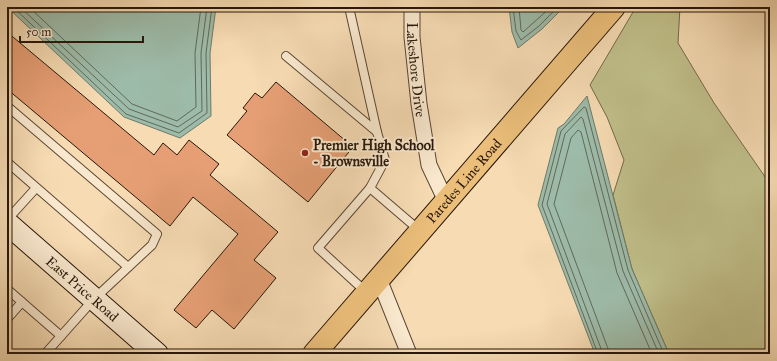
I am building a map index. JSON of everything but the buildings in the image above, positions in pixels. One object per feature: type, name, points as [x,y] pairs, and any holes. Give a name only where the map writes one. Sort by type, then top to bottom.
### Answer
[{"type":"main road","name":"Paredes Line Road","points":[[314,354],[614,7]]},
{"type":"main road","name":"East Price Road","points":[[7,222],[158,354]]},
{"type":"street","name":"Lakeshore Drive","points":[[412,7],[412,37],[419,104],[429,165],[446,200]]},
{"type":"street","points":[[373,285],[409,354]]},
{"type":"lane","points":[[349,7],[377,132],[385,160],[370,188],[318,248],[373,285]]},
{"type":"lane","points":[[286,56],[377,132]]},
{"type":"lane","points":[[7,106],[157,234],[152,245],[94,299],[45,354]]},
{"type":"lane","points":[[7,162],[128,267]]},
{"type":"lane","points":[[7,222],[36,188]]},
{"type":"lane","points":[[370,188],[420,231]]},
{"type":"lane","points":[[7,289],[61,336]]},
{"type":"lane","points":[[7,319],[22,302]]},
{"type":"shaded area","points":[[636,7],[680,7],[678,43],[714,103],[770,184],[770,354],[669,354],[632,269],[613,195],[624,160],[607,117],[590,85]]},
{"type":"water","points":[[7,7],[216,7],[210,53],[211,116],[180,138],[124,117]]},
{"type":"water","points":[[509,7],[564,7],[542,29],[518,48],[512,32]]},
{"type":"water","points":[[587,96],[632,269],[669,354],[595,354],[538,205],[558,128],[564,124]]},
{"type":"place","name":"Premier High School - Brownsville","points":[[305,153]]}]
